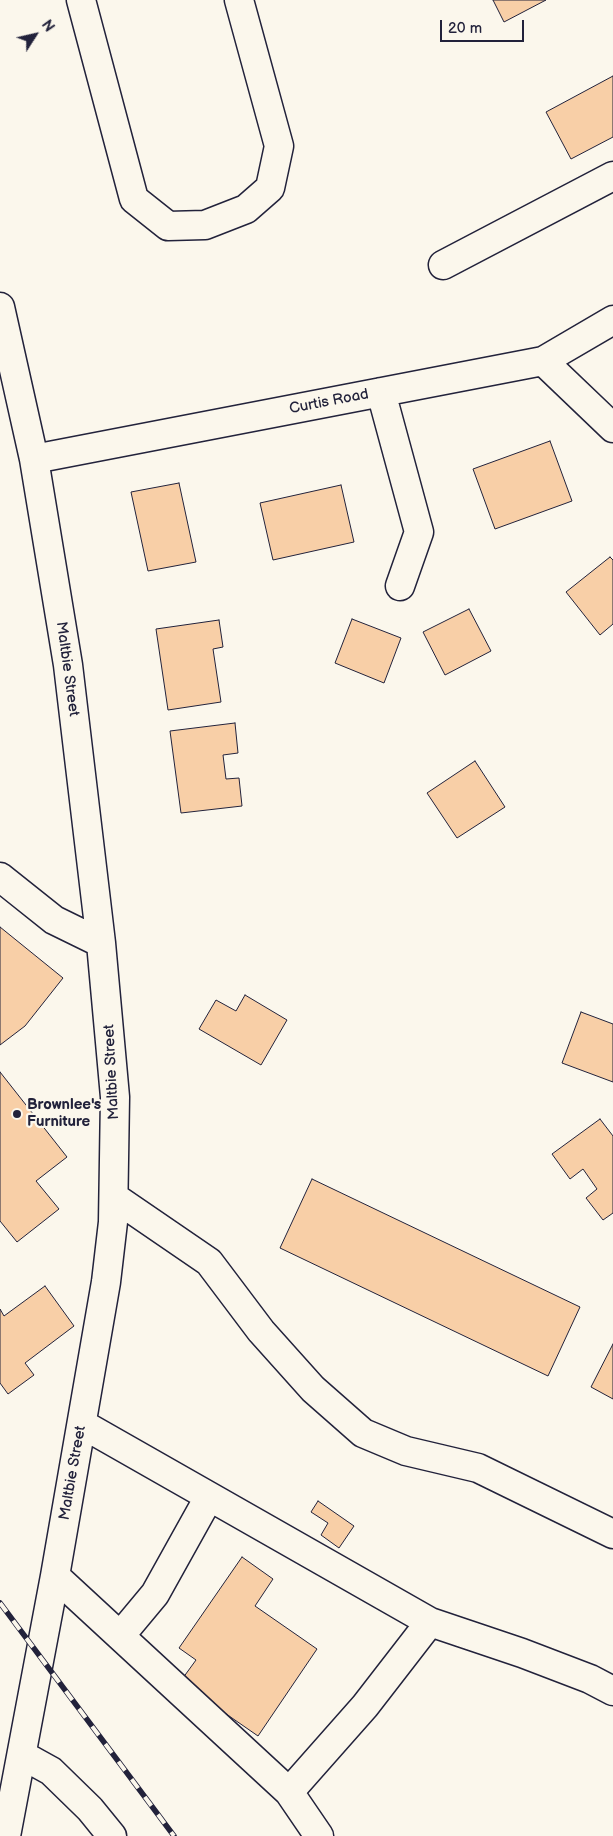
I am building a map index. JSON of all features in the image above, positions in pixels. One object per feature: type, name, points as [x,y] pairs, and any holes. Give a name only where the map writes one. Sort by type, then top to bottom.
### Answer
[{"type":"street","points":[[80,0],[134,199],[168,226],[205,225],[246,209],[270,188],[279,146],[239,0]]},
{"type":"street","points":[[443,265],[613,176]]},
{"type":"street","name":"Maltbie Street","points":[[0,307],[34,459],[68,666],[101,943],[116,1097],[113,1222],[106,1282],[55,1576],[6,1836]]},
{"type":"street","name":"Curtis Road","points":[[34,459],[543,361],[613,320]]},
{"type":"street","points":[[543,361],[613,428]]},
{"type":"street","points":[[381,392],[419,532],[400,586]]},
{"type":"street","points":[[0,877],[54,920],[101,943]]},
{"type":"street","points":[[114,1197],[209,1262],[267,1339],[313,1389],[363,1433],[406,1450],[478,1468],[613,1534]]},
{"type":"street","points":[[82,1424],[430,1622],[556,1666],[590,1679],[613,1691]]},
{"type":"street","points":[[120,1636],[154,1594],[209,1497]]},
{"type":"street","points":[[55,1576],[288,1792],[319,1836]]},
{"type":"street","points":[[288,1792],[365,1706],[430,1622]]},
{"type":"street","points":[[22,1755],[51,1771],[90,1809],[112,1836]]},
{"type":"building","points":[[493,0],[546,0],[504,22]]},
{"type":"building","points":[[613,76],[613,137],[571,159],[546,112]]},
{"type":"building","points":[[550,441],[572,501],[495,529],[473,469]]},
{"type":"building","points":[[179,483],[196,562],[148,571],[131,492]]},
{"type":"building","points":[[341,485],[354,542],[273,560],[260,503]]},
{"type":"building","points":[[610,557],[613,560],[613,624],[600,635],[566,592]]},
{"type":"building","points":[[469,609],[491,651],[445,675],[423,632]]},
{"type":"building","points":[[352,619],[401,638],[384,683],[335,663]]},
{"type":"building","points":[[219,620],[223,647],[213,649],[221,702],[168,710],[156,629]]},
{"type":"building","points":[[235,723],[238,753],[223,755],[226,779],[239,778],[242,806],[181,813],[170,731]]},
{"type":"building","points":[[475,761],[505,807],[457,838],[427,793]]},
{"type":"building","points":[[0,927],[63,978],[25,1026],[0,1045]]},
{"type":"building","points":[[245,995],[287,1020],[261,1065],[199,1029],[216,1000],[236,1011]]},
{"type":"building","points":[[581,1012],[613,1024],[613,1082],[562,1063]]},
{"type":"building","name":"Brownlee's Furniture","points":[[0,1072],[67,1157],[36,1181],[59,1209],[17,1242],[0,1221]]},
{"type":"building","points":[[600,1119],[613,1136],[613,1213],[603,1220],[586,1198],[597,1189],[583,1169],[570,1179],[552,1154]]},
{"type":"building","points":[[312,1179],[580,1307],[548,1376],[280,1248]]},
{"type":"building","points":[[45,1286],[74,1326],[25,1363],[34,1375],[8,1394],[0,1383],[0,1309],[4,1316]]},
{"type":"building","points":[[613,1344],[613,1399],[591,1387]]},
{"type":"building","points":[[318,1501],[354,1526],[339,1548],[321,1535],[328,1523],[311,1512]]},
{"type":"building","points":[[242,1557],[273,1579],[255,1606],[317,1649],[258,1736],[180,1682],[196,1660],[179,1648]]},
{"type":"railway","points":[[0,1603],[174,1836]]},
{"type":"place","name":"Brownlee's Furniture","points":[[17,1114]]}]
